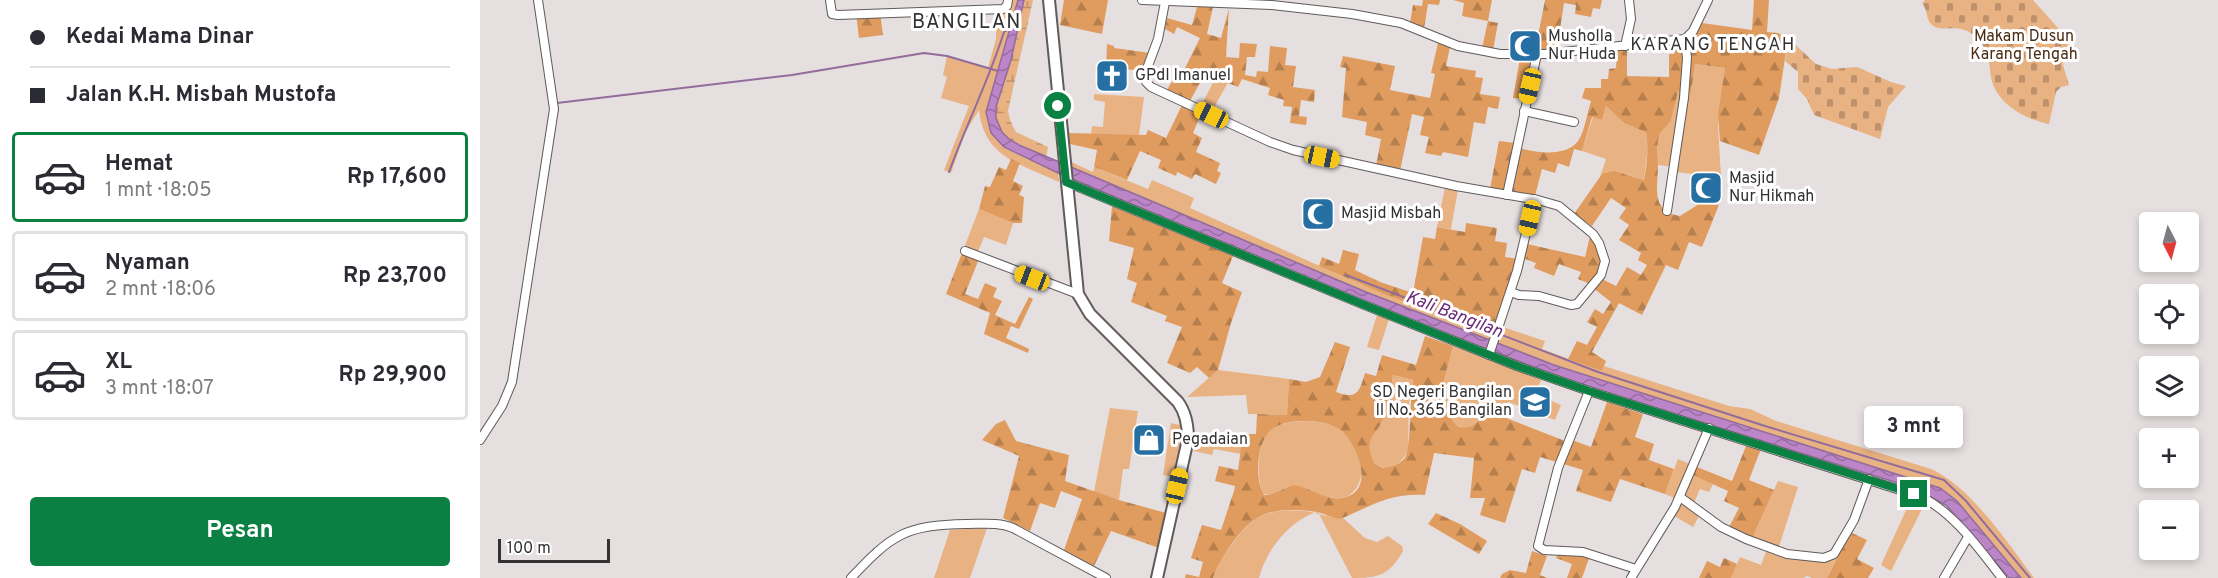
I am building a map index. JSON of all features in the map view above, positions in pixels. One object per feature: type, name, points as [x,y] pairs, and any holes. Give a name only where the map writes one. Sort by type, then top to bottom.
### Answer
[{"type":"main road","points":[[1049,0],[1078,294],[1090,314],[1178,402],[1186,417],[1188,439],[1157,578]]},
{"type":"street","points":[[480,440],[502,406],[512,382],[554,109],[538,0]]},
{"type":"street","points":[[830,0],[832,14],[838,15],[1003,9],[1007,6],[1008,0]]},
{"type":"street","points":[[1142,0],[1166,3],[1258,4],[1352,14],[1401,23],[1449,43],[1500,54],[1537,54],[1685,39],[1691,34],[1708,0]]},
{"type":"street","points":[[1625,46],[1631,20],[1629,0]]},
{"type":"street","points":[[1166,3],[1158,39],[1145,74],[1146,82],[1151,87],[1270,142],[1293,150],[1559,206],[1593,234],[1602,249],[1605,268],[1574,305],[1511,292]]},
{"type":"street","points":[[1668,211],[1684,98],[1687,58],[1685,39]]},
{"type":"street","points":[[1507,195],[1537,54]]},
{"type":"street","points":[[1524,111],[1574,122]]},
{"type":"street","points":[[1066,181],[1489,354],[1589,391],[1914,494],[1930,501],[1968,537],[2002,578]]},
{"type":"street","points":[[1489,354],[1511,292],[1534,199]]},
{"type":"street","points":[[965,251],[1078,294]]},
{"type":"street","points":[[1589,391],[1560,460],[1538,546],[1544,550],[1594,555],[1636,569]]},
{"type":"street","points":[[1631,578],[1680,497],[1709,428]]},
{"type":"street","points":[[1680,497],[1721,527],[1746,539],[1794,555],[1824,558],[1834,554],[1854,520],[1869,478]]},
{"type":"street","points":[[851,578],[877,550],[906,531],[942,525],[980,524],[1004,525],[1013,528],[1106,578]]},
{"type":"street","points":[[1944,578],[1968,537]]},
{"type":"green space","points":[[1011,0],[1018,0],[986,112],[1004,147],[1058,173],[1059,182],[1018,164],[996,149],[982,126],[979,110],[965,133],[951,173],[944,170],[969,106],[941,98],[947,77],[943,75],[947,56],[988,68],[996,39],[996,11],[1009,5]]},
{"type":"green space","points":[[1024,0],[1033,0],[1008,111],[1016,132],[1048,147],[1046,158],[1009,139],[1002,132],[996,118],[996,107],[1011,60]]},
{"type":"green space","points":[[1064,0],[1108,0],[1102,34],[1060,25]]},
{"type":"green space","points":[[1423,0],[1440,0],[1439,5],[1428,4],[1424,29],[1410,23],[1413,5],[1422,6]]},
{"type":"green space","points":[[1453,0],[1492,0],[1488,21],[1462,16],[1464,3]]},
{"type":"green space","points":[[1545,0],[1602,0],[1600,9],[1593,8],[1591,17],[1575,14],[1576,5],[1564,3],[1557,49],[1535,51]]},
{"type":"green space","points":[[1754,0],[1769,0],[1767,32],[1778,33],[1788,38],[1779,98],[1759,155],[1720,141],[1718,115],[1725,68],[1695,64],[1691,93],[1678,91],[1671,121],[1660,133],[1657,190],[1660,204],[1664,209],[1680,216],[1699,204],[1719,205],[1702,247],[1689,242],[1678,270],[1666,265],[1642,315],[1619,303],[1592,352],[1606,361],[1602,371],[1568,359],[1577,341],[1587,345],[1597,327],[1587,322],[1595,309],[1603,314],[1611,302],[1593,288],[1602,279],[1616,286],[1627,267],[1641,275],[1647,265],[1638,260],[1641,253],[1619,240],[1629,225],[1619,218],[1626,208],[1611,198],[1592,226],[1574,214],[1602,174],[1614,171],[1644,180],[1647,156],[1646,132],[1624,123],[1606,106],[1602,120],[1592,117],[1582,151],[1574,149],[1569,167],[1558,163],[1555,173],[1542,169],[1535,196],[1509,192],[1519,148],[1558,152],[1566,150],[1578,141],[1591,101],[1582,98],[1585,88],[1601,88],[1601,79],[1608,79],[1609,69],[1616,68],[1617,50],[1627,49],[1627,76],[1669,77],[1669,54],[1674,54],[1674,44],[1692,39],[1702,23],[1752,30]]},
{"type":"green space","name":"Makam Dusun Karang Tengah","points":[[1925,0],[2033,0],[2076,48],[2066,47],[2061,51],[2069,85],[2061,87],[2056,92],[2049,124],[2021,114],[2005,102],[1994,87],[1988,56],[1981,42],[1963,30],[1940,28],[1931,24],[1922,3]]},
{"type":"green space","points":[[1197,7],[1213,7],[1207,34],[1221,38],[1229,8],[1226,57],[1239,58],[1240,43],[1257,44],[1255,57],[1247,57],[1245,75],[1256,77],[1257,71],[1268,72],[1270,46],[1287,48],[1285,65],[1296,66],[1293,87],[1315,90],[1314,102],[1301,100],[1299,116],[1307,117],[1306,125],[1290,123],[1292,107],[1283,106],[1284,100],[1268,95],[1270,88],[1242,79],[1238,87],[1228,83],[1229,79],[1208,68],[1190,101],[1167,90],[1177,72],[1182,74],[1200,38],[1177,27],[1174,34],[1165,29],[1167,18],[1192,25]]},
{"type":"green space","points":[[880,12],[883,35],[859,38],[856,13]]},
{"type":"green space","points":[[1488,21],[1498,23],[1493,50],[1482,48]]},
{"type":"green space","points":[[1788,38],[1816,64],[1832,69],[1857,67],[1906,86],[1888,107],[1880,139],[1814,115],[1807,99],[1798,89],[1798,72],[1785,61]]},
{"type":"green space","points":[[1438,43],[1450,47],[1446,66],[1476,71],[1475,77],[1483,78],[1480,94],[1500,97],[1498,109],[1488,107],[1485,124],[1474,122],[1468,157],[1443,152],[1441,156],[1425,153],[1429,137],[1420,135],[1424,117],[1412,114],[1400,171],[1376,166],[1381,139],[1365,135],[1367,122],[1342,117],[1346,68],[1340,67],[1343,56],[1395,66],[1390,90],[1430,98],[1435,74],[1431,73]]},
{"type":"green space","points":[[1107,44],[1114,48],[1150,53],[1143,70],[1106,69]]},
{"type":"green space","points":[[1520,58],[1533,58],[1524,99],[1513,98]]},
{"type":"green space","points":[[1695,64],[1725,68],[1718,125],[1721,177],[1675,172],[1676,167],[1658,165],[1660,133],[1671,121],[1678,90],[1691,92]]},
{"type":"green space","points":[[1218,73],[1230,79],[1212,111],[1201,106]]},
{"type":"green space","points":[[1094,94],[1144,97],[1139,135],[1091,134],[1092,126],[1103,127],[1105,102],[1094,100]]},
{"type":"green space","points":[[1182,105],[1201,114],[1193,133],[1202,138],[1196,152],[1220,163],[1217,171],[1221,173],[1216,184],[1195,174],[1192,179],[1177,172],[1176,176],[1158,168],[1161,160],[1140,151],[1127,180],[1094,167],[1097,150],[1070,144],[1069,133],[1146,135],[1148,130],[1166,138]]},
{"type":"green space","points":[[1606,106],[1624,123],[1646,131],[1648,147],[1644,180],[1625,174],[1603,174],[1600,177],[1606,159],[1582,151],[1593,117],[1602,120]]},
{"type":"green space","points":[[1499,141],[1515,143],[1505,193],[1490,189]]},
{"type":"green space","points":[[1011,159],[1020,163],[1013,181],[1023,186],[1019,195],[1024,197],[1022,223],[1013,223],[979,209],[985,186],[990,187],[999,167],[1006,170]]},
{"type":"green space","points":[[1069,161],[1093,172],[1094,167],[1148,189],[1152,180],[1194,198],[1190,208],[1360,284],[1494,334],[1497,325],[1545,341],[1542,349],[1602,371],[1604,366],[1729,406],[1750,409],[1776,421],[1931,469],[1946,477],[1974,502],[2001,533],[2034,578],[2021,578],[1957,501],[1940,488],[1554,365],[1366,292],[1070,168]]},
{"type":"green space","points":[[1445,187],[1458,189],[1451,229],[1437,227]]},
{"type":"green space","points":[[1112,206],[1233,256],[1222,283],[1242,292],[1218,370],[1209,378],[1197,367],[1190,373],[1167,363],[1182,327],[1165,321],[1167,316],[1131,302],[1137,283],[1127,279],[1134,248],[1109,241]]},
{"type":"green space","points":[[979,209],[1013,223],[1006,245],[984,237],[977,254],[964,248]]},
{"type":"green space","points":[[1466,223],[1497,228],[1495,241],[1507,243],[1505,257],[1519,259],[1494,334],[1384,294],[1319,266],[1322,257],[1339,264],[1343,250],[1359,254],[1355,270],[1380,282],[1413,293],[1423,237],[1435,239],[1437,227],[1465,232]]},
{"type":"green space","points":[[1590,236],[1598,249],[1601,260],[1598,271],[1590,284],[1578,279],[1581,272],[1559,264],[1554,276],[1534,268],[1536,263],[1523,258],[1527,244],[1585,257]]},
{"type":"green space","points":[[962,253],[979,259],[965,294],[978,299],[985,283],[997,288],[993,297],[1002,301],[995,315],[1015,324],[1029,297],[1033,299],[1019,329],[1011,326],[1006,338],[1029,349],[1028,353],[984,334],[990,313],[946,294]]},
{"type":"green space","points":[[1377,315],[1389,319],[1379,350],[1367,347]]},
{"type":"green space","points":[[1425,336],[1453,346],[1444,379],[1443,399],[1450,418],[1459,427],[1472,426],[1486,410],[1565,441],[1567,438],[1591,447],[1607,402],[1643,414],[1635,437],[1654,444],[1649,460],[1674,469],[1665,494],[1620,479],[1611,502],[1576,491],[1583,470],[1540,457],[1535,473],[1522,469],[1505,523],[1480,515],[1485,498],[1470,498],[1474,458],[1434,453],[1425,495],[1390,498],[1340,519],[1302,510],[1271,512],[1250,523],[1237,537],[1220,562],[1213,578],[1185,578],[1186,574],[1199,577],[1203,562],[1191,558],[1202,525],[1221,530],[1234,491],[1235,486],[1215,481],[1219,466],[1238,470],[1243,434],[1256,434],[1257,414],[1287,415],[1289,379],[1306,382],[1320,377],[1335,342],[1350,347],[1336,392],[1343,394],[1356,393],[1365,373],[1376,376],[1382,355],[1416,365]],"holes":[[[1393,375],[1413,380],[1408,444],[1403,460],[1383,468],[1374,463],[1370,441],[1385,414]],[[1311,421],[1335,427],[1348,438],[1361,467],[1359,487],[1353,494],[1343,498],[1330,498],[1293,485],[1264,495],[1258,469],[1263,441],[1274,428],[1282,424]]]},
{"type":"green space","points":[[1453,346],[1541,380],[1530,410],[1508,402],[1502,417],[1486,410],[1470,427],[1461,427],[1456,424],[1450,419],[1442,402],[1444,381]]},
{"type":"green space","points":[[1218,370],[1289,379],[1287,415],[1248,414],[1246,395],[1187,397]]},
{"type":"green space","points":[[1393,375],[1413,380],[1409,403],[1408,448],[1405,456],[1399,462],[1384,468],[1374,463],[1370,441],[1385,414]]},
{"type":"green space","points":[[1540,396],[1561,405],[1555,420],[1534,412]]},
{"type":"green space","points":[[1110,408],[1138,411],[1129,469],[1123,469],[1119,500],[1094,492]]},
{"type":"green space","points":[[1005,420],[1016,441],[1069,455],[1065,481],[1119,500],[1166,513],[1159,548],[1111,531],[1094,566],[1064,550],[1082,499],[1061,491],[1055,508],[1040,503],[1030,531],[1003,518],[1019,456],[982,440],[996,424]]},
{"type":"green space","points":[[1306,421],[1337,427],[1347,435],[1356,449],[1361,464],[1360,480],[1348,496],[1330,498],[1293,485],[1273,494],[1263,494],[1259,478],[1259,459],[1268,434],[1278,426]]},
{"type":"green space","points":[[1171,423],[1180,425],[1180,441],[1173,477],[1163,475]]},
{"type":"green space","points":[[1196,434],[1243,434],[1241,454],[1214,449],[1212,455],[1194,451]]},
{"type":"green space","points":[[1750,436],[1764,441],[1749,480],[1774,490],[1752,538],[1729,527],[1739,508],[1724,501],[1728,491],[1688,473],[1692,465],[1732,481]]},
{"type":"green space","points":[[1678,459],[1692,465],[1689,473],[1713,484],[1709,492],[1700,489],[1691,510],[1699,516],[1693,527],[1669,513],[1677,499],[1665,494]]},
{"type":"green space","points":[[1778,481],[1798,487],[1777,553],[1827,560],[1839,553],[1827,578],[1807,576],[1803,578],[1731,578],[1740,557],[1761,565],[1769,544],[1752,538]]},
{"type":"green space","points":[[1912,497],[1925,503],[1891,571],[1881,565]]},
{"type":"green space","points":[[1276,512],[1315,513],[1298,522],[1280,538],[1267,558],[1259,578],[1213,578],[1232,544],[1252,522],[1259,517]]},
{"type":"green space","points":[[1436,513],[1460,524],[1487,541],[1479,554],[1428,524]]},
{"type":"green space","points":[[1319,514],[1343,518],[1365,538],[1377,542],[1388,536],[1402,546],[1403,551],[1388,571],[1376,576],[1352,578]]},
{"type":"green space","points":[[987,528],[970,578],[934,578],[950,530]]},
{"type":"green space","points":[[1850,532],[1867,540],[1857,559],[1874,568],[1868,578],[1827,578]]},
{"type":"green space","points":[[1559,548],[1592,550],[1582,578],[1567,578],[1572,564],[1556,558]]},
{"type":"green space","points":[[1532,551],[1547,556],[1540,575],[1547,578],[1500,578],[1502,574],[1510,570],[1526,573]]},
{"type":"green space","points":[[1724,558],[1737,564],[1731,578],[1699,578],[1707,561],[1720,567]]},
{"type":"water","points":[[1018,0],[1024,0],[1011,60],[996,107],[996,118],[1002,132],[1019,145],[1366,292],[1554,365],[1940,488],[1957,501],[2021,578],[2009,578],[1946,505],[1911,487],[1587,387],[1428,327],[1290,271],[1058,173],[1004,147],[991,133],[986,112]]},
{"type":"waterway","points":[[949,172],[1004,32],[1011,28]]},
{"type":"waterway","points":[[557,103],[792,75],[924,53],[947,56],[998,71]]},
{"type":"waterway","name":"Kali Bangilan","points":[[1346,275],[1598,372],[1944,480],[1966,501],[2030,578]]},
{"type":"place","name":"Musholla Nur Huda","points":[[1525,46]]},
{"type":"place","name":"GPdI Imanuel","points":[[1112,76]]},
{"type":"place","name":"Masjid Nur Hikmah","points":[[1706,188]]},
{"type":"place","name":"Masjid Misbah","points":[[1318,214]]},
{"type":"place","name":"SD Negeri Bangilan II No. 365 Bangilan","points":[[1535,402]]},
{"type":"place","name":"Pegadaian","points":[[1149,440]]},
{"type":"district","name":"BANGILAN","points":[[967,23]]},
{"type":"district","name":"KARANG TENGAH","points":[[1713,45]]},
{"type":"route","points":[[1058,106],[1066,182],[1517,366],[1914,494]]}]
